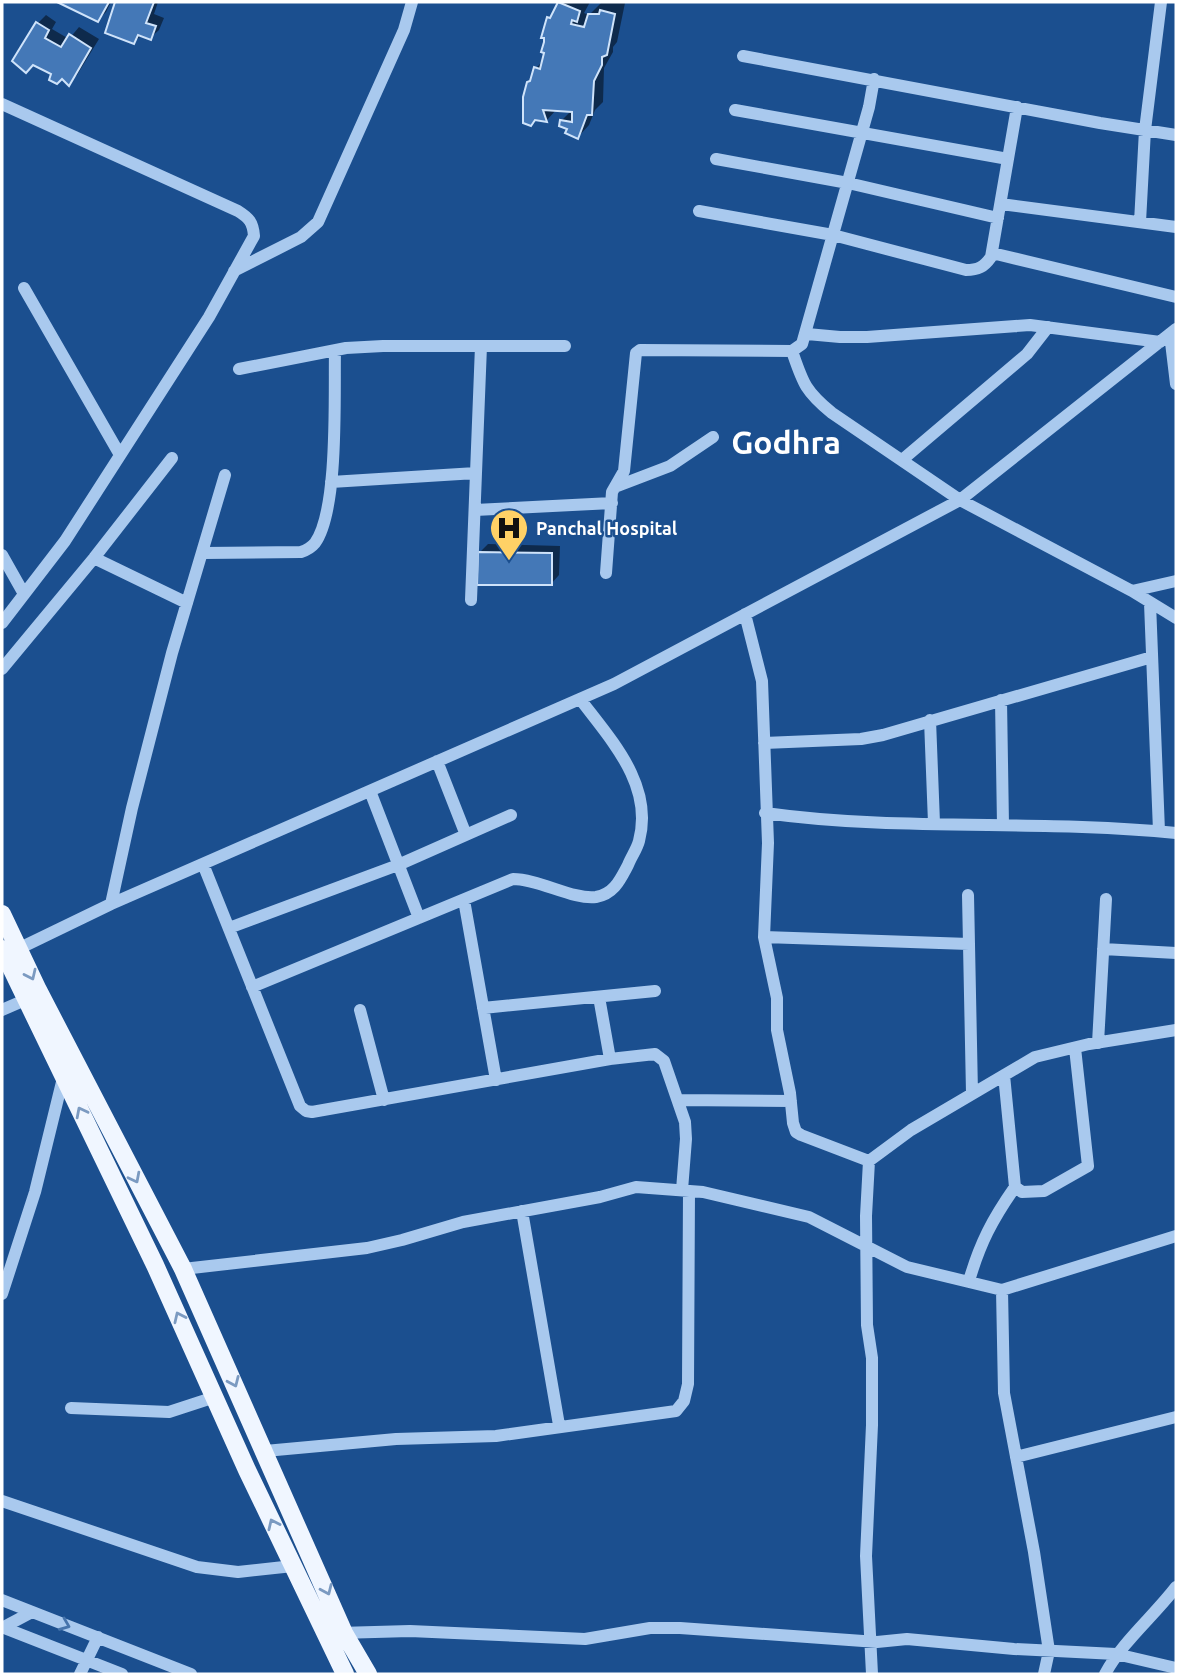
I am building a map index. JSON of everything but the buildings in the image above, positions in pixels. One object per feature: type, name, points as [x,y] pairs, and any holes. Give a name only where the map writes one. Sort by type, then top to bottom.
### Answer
[{"type":"main road","points":[[2,914],[25,1000],[155,1265],[344,1674]]},
{"type":"main road","points":[[10,949],[183,1269],[344,1633],[368,1674]]},
{"type":"street","points":[[234,272],[301,237],[318,222],[404,30],[412,2]]},
{"type":"street","points":[[1140,222],[1145,130],[1161,2]]},
{"type":"street","points":[[743,56],[1176,135]]},
{"type":"street","points":[[606,573],[614,487],[624,471],[636,353],[640,350],[792,351],[802,344],[862,133],[874,79]]},
{"type":"street","points":[[2,104],[248,217],[253,225],[254,236],[209,317],[65,541],[2,623]]},
{"type":"street","points":[[699,211],[833,235],[966,270],[977,270],[986,265],[992,253],[1017,107]]},
{"type":"street","points":[[735,110],[1008,159]]},
{"type":"street","points":[[716,159],[848,183],[998,218]]},
{"type":"street","points":[[1000,204],[1176,227]]},
{"type":"street","points":[[992,253],[1176,297]]},
{"type":"street","points":[[24,288],[120,455]]},
{"type":"street","points":[[807,334],[867,337],[1008,325],[1168,335]]},
{"type":"street","points":[[902,460],[1027,354],[1048,327]]},
{"type":"street","points":[[1168,335],[1176,384]]},
{"type":"street","points":[[10,949],[614,684],[960,500],[1168,335]]},
{"type":"street","points":[[239,369],[335,350],[383,346],[565,346]]},
{"type":"street","points":[[471,600],[481,346]]},
{"type":"street","points":[[203,553],[301,552],[310,549],[316,541],[325,514],[333,469],[335,350]]},
{"type":"street","points":[[792,351],[803,385],[814,398],[902,460],[960,500],[1132,591],[1176,618]]},
{"type":"street","points":[[614,487],[670,466],[713,437]]},
{"type":"street","points":[[2,669],[172,458]]},
{"type":"street","points":[[331,482],[476,473]]},
{"type":"street","points":[[111,904],[132,808],[172,653],[225,475]]},
{"type":"street","points":[[475,510],[612,503]]},
{"type":"street","points":[[2,555],[24,594]]},
{"type":"street","points":[[94,558],[187,603]]},
{"type":"street","points":[[1132,591],[1176,581]]},
{"type":"street","points":[[1150,603],[1158,831]]},
{"type":"street","points":[[745,614],[762,681],[768,843],[764,937],[777,998],[777,1030],[793,1123],[796,1132],[801,1135],[869,1161]]},
{"type":"street","points":[[764,743],[861,739],[1152,657]]},
{"type":"street","points":[[252,987],[513,879],[587,897],[610,892],[618,884],[639,841],[642,810],[638,786],[617,748],[580,699]]},
{"type":"street","points":[[1001,700],[1003,825]]},
{"type":"street","points":[[930,720],[933,823]]},
{"type":"street","points":[[437,761],[466,835]]},
{"type":"street","points":[[370,791],[419,918]]},
{"type":"street","points":[[765,813],[820,821],[1003,825],[1176,833]]},
{"type":"street","points":[[229,928],[398,865],[511,815]]},
{"type":"street","points":[[203,864],[300,1106],[306,1111],[647,1054],[660,1056],[685,1122],[688,1384],[684,1401],[676,1411],[595,1423],[559,1425],[496,1436],[396,1439],[265,1451]]},
{"type":"street","points":[[968,895],[972,1093]]},
{"type":"street","points":[[1098,1043],[1106,899]]},
{"type":"street","points":[[464,900],[496,1080]]},
{"type":"street","points":[[764,937],[969,944]]},
{"type":"street","points":[[1104,949],[1176,953]]},
{"type":"street","points":[[483,1008],[655,990]]},
{"type":"street","points":[[599,997],[610,1059]]},
{"type":"street","points":[[2,1010],[25,1000]]},
{"type":"street","points":[[360,1010],[384,1100]]},
{"type":"street","points":[[869,1161],[911,1130],[1035,1056],[1176,1030]]},
{"type":"street","points":[[1015,1186],[1021,1192],[1044,1191],[1088,1166],[1075,1048]]},
{"type":"street","points":[[969,1281],[979,1246],[1015,1186],[1004,1075]]},
{"type":"street","points":[[2,1294],[35,1192],[63,1078]]},
{"type":"street","points":[[678,1100],[791,1101]]},
{"type":"street","points":[[869,1161],[867,1325],[872,1358],[872,1425],[866,1556],[872,1674]]},
{"type":"street","points":[[183,1269],[367,1248],[463,1222],[600,1197],[636,1187],[686,1190],[743,1199],[809,1217],[906,1267],[1002,1290],[1176,1236]]},
{"type":"street","points":[[522,1211],[559,1425]]},
{"type":"street","points":[[1002,1290],[1004,1394],[1034,1552],[1049,1651],[1044,1674]]},
{"type":"street","points":[[71,1408],[169,1412],[215,1397]]},
{"type":"street","points":[[1016,1457],[1176,1416]]},
{"type":"street","points":[[2,1501],[197,1567],[238,1572],[293,1566]]},
{"type":"street","points":[[1105,1674],[1116,1654],[1157,1612],[1176,1587]]},
{"type":"street","points":[[2,1600],[191,1674]]},
{"type":"street","points":[[2,1628],[32,1612]]},
{"type":"street","points":[[2,1628],[122,1674]]},
{"type":"street","points":[[325,1633],[410,1631],[584,1639],[650,1628],[680,1628],[870,1641],[907,1639],[1116,1654],[1176,1668]]},
{"type":"street","points":[[80,1674],[97,1637]]},
{"type":"place","name":"Panchal Hospital","points":[[509,562]]},
{"type":"district","name":"Godhra","points":[[786,442]]}]
